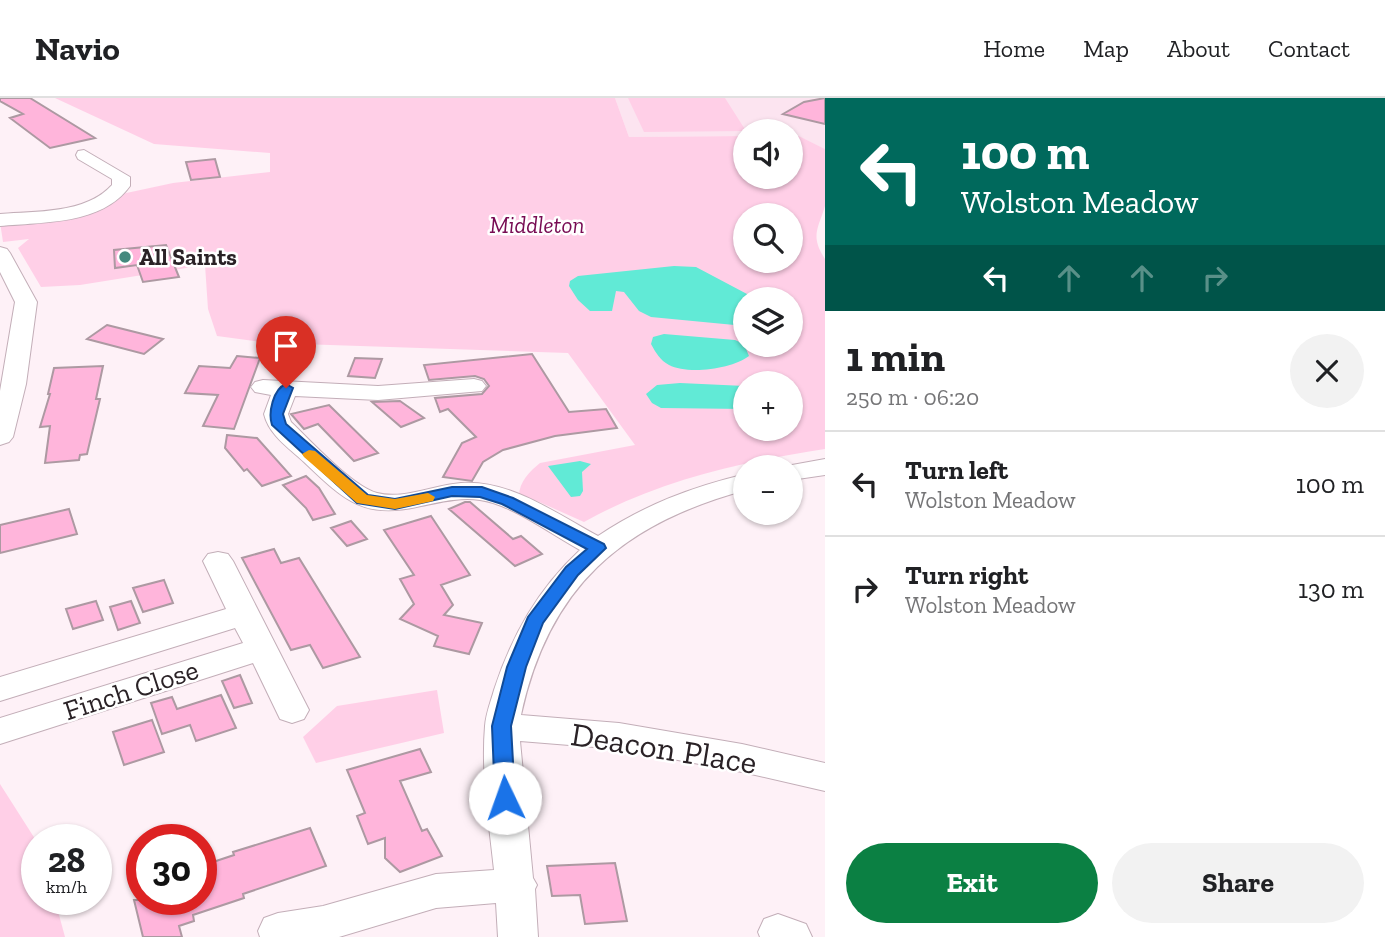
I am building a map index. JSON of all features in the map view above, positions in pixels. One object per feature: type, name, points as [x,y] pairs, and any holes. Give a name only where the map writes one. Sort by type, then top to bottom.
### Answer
[{"type":"street","points":[[0,220],[78,211],[111,198],[121,186],[121,177],[84,155]]},
{"type":"street","points":[[0,253],[26,302],[9,356],[15,384],[0,437]]},
{"type":"street","points":[[474,386],[421,383],[378,393],[275,388],[276,414],[279,425],[363,499],[395,504],[452,491],[482,492],[508,501],[598,548]]},
{"type":"street","points":[[803,470],[825,467]]},
{"type":"street","points":[[517,937],[517,885],[506,822],[502,726],[517,667],[534,621],[572,571],[598,548],[625,530],[708,490],[733,485]]},
{"type":"street","points":[[218,561],[292,710]]},
{"type":"street","name":"Finch Close","points":[[0,689],[244,614]]},
{"type":"street","name":"Finch Close","points":[[0,731],[261,649]]},
{"type":"street","name":"Deacon Place","points":[[502,726],[619,736],[742,758],[825,777]]},
{"type":"street","points":[[278,931],[324,931],[436,891],[517,885]]},
{"type":"shaded area","points":[[615,98],[825,98],[825,149],[803,138],[803,119],[733,119],[733,136],[629,137]]},
{"type":"shaded area","points":[[674,266],[696,267],[734,287],[733,325],[651,317],[639,311],[624,292],[616,291],[612,311],[590,311],[578,300],[569,286],[570,281],[578,276]]},
{"type":"shaded area","points":[[664,334],[733,340],[733,357],[747,357],[710,369],[677,368],[663,361],[651,344],[653,337]]},
{"type":"shaded area","points":[[680,383],[733,385],[733,409],[661,408],[652,403],[646,394],[657,385]]},
{"type":"shaded area","points":[[580,461],[591,464],[582,472],[583,491],[580,496],[571,497],[548,466]]},
{"type":"green space","name":"Middleton","points":[[55,98],[615,98],[629,137],[733,136],[733,189],[803,189],[803,138],[825,149],[825,206],[817,238],[825,259],[825,449],[791,455],[733,455],[733,467],[641,495],[584,522],[519,496],[523,482],[540,463],[635,445],[568,353],[270,343],[217,336],[208,309],[205,265],[80,285],[41,287],[18,248],[29,239],[3,242],[0,222],[65,215],[117,195],[173,183],[270,172],[270,153],[154,144]]},
{"type":"green space","points":[[628,98],[725,98],[738,119],[733,119],[733,131],[644,132]]},
{"type":"green space","points":[[437,690],[444,733],[316,763],[303,737],[337,706]]},
{"type":"green space","points":[[0,784],[26,824],[21,824],[21,915],[59,915],[65,937],[0,937]]},
{"type":"building","points":[[0,98],[30,98],[95,138],[50,148],[10,118],[23,114],[0,101]]},
{"type":"building","points":[[825,98],[825,124],[783,114],[804,102]]},
{"type":"building","points":[[215,159],[220,177],[191,180],[186,162]]},
{"type":"building","points":[[166,245],[179,277],[143,282],[137,265],[115,268],[114,250]]},
{"type":"building","points":[[107,325],[163,339],[144,354],[87,339]]},
{"type":"building","points":[[532,354],[569,412],[606,409],[617,428],[555,436],[503,450],[483,462],[472,481],[443,477],[462,443],[476,437],[448,409],[440,412],[435,398],[482,394],[489,386],[484,379],[475,376],[429,380],[424,365]]},
{"type":"building","points":[[237,356],[260,358],[234,429],[203,426],[218,395],[185,393],[199,366],[230,368]]},
{"type":"building","points":[[355,358],[382,359],[375,378],[348,376]]},
{"type":"building","points":[[103,366],[96,399],[100,399],[87,454],[80,455],[79,460],[45,463],[50,426],[40,427],[50,394],[54,368]]},
{"type":"building","points":[[400,401],[424,418],[401,427],[372,402]]},
{"type":"building","points":[[329,405],[378,453],[354,461],[318,424],[304,429],[291,414]]},
{"type":"building","points":[[227,435],[257,438],[291,476],[262,486],[247,469],[244,471],[225,448]]},
{"type":"building","points":[[306,476],[319,488],[335,514],[313,520],[306,508],[283,485]]},
{"type":"building","points":[[470,502],[513,539],[521,536],[542,554],[515,566],[449,509]]},
{"type":"building","points":[[69,509],[77,534],[0,553],[0,525]]},
{"type":"building","points":[[431,516],[470,575],[441,585],[453,605],[444,615],[482,623],[469,654],[434,646],[438,636],[400,619],[414,604],[400,579],[414,575],[384,530]]},
{"type":"building","points":[[351,521],[367,539],[347,546],[331,528]]},
{"type":"building","points":[[274,549],[281,563],[299,558],[360,657],[323,668],[310,645],[291,650],[242,558]]},
{"type":"building","points":[[164,580],[173,603],[143,612],[133,588]]},
{"type":"building","points":[[96,601],[103,620],[73,629],[66,609]]},
{"type":"building","points":[[131,601],[140,623],[118,630],[110,607]]},
{"type":"building","points":[[240,675],[252,703],[234,708],[222,681]]},
{"type":"building","points":[[221,695],[236,728],[196,741],[190,725],[162,734],[151,703],[172,697],[177,709]]},
{"type":"building","points":[[152,720],[164,752],[124,765],[113,732]]},
{"type":"building","points":[[420,749],[431,772],[400,781],[422,831],[427,829],[442,856],[400,872],[385,858],[385,838],[368,844],[357,816],[365,813],[347,770]]},
{"type":"building","points":[[310,828],[326,866],[243,894],[244,898],[217,907],[217,861],[234,855],[233,852]]},
{"type":"building","points":[[615,863],[627,921],[585,924],[580,895],[552,896],[547,866]]},
{"type":"building","points":[[138,915],[193,915],[194,921],[179,926],[182,937],[143,937]]},
{"type":"slow traffic","points":[[309,454],[351,492],[363,499],[395,504],[428,497]]},
{"type":"place","name":"All Saints","points":[[125,257]]},
{"type":"route","points":[[286,388],[276,414],[279,425],[351,492],[363,499],[395,504],[452,491],[482,492],[508,501],[598,548],[572,571],[534,621],[517,667],[502,726],[505,798]]}]
